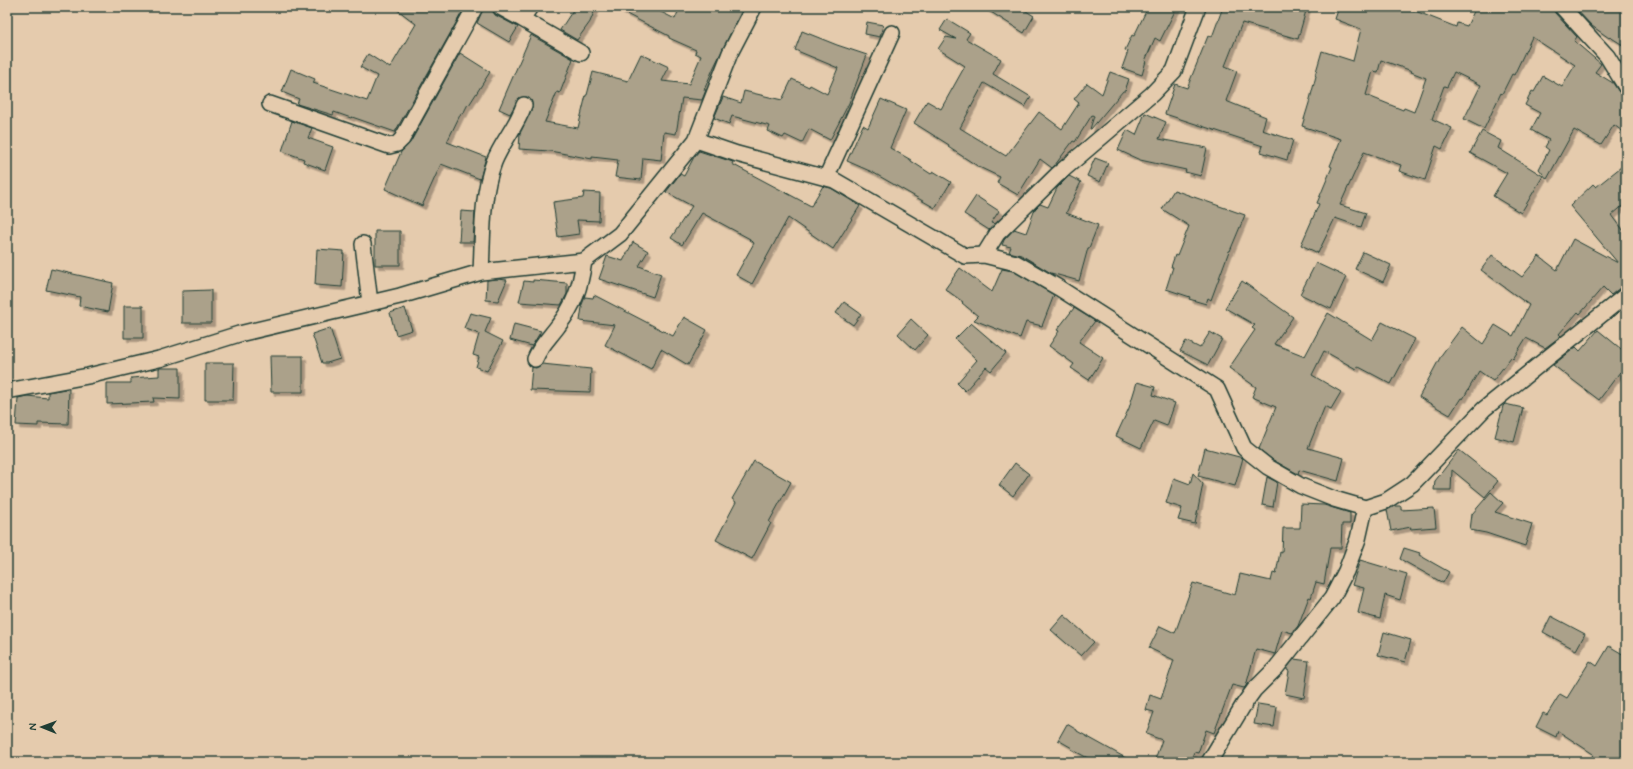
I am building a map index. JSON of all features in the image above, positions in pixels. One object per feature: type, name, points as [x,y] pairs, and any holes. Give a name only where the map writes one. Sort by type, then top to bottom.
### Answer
[{"type":"street","points":[[270,104],[389,146],[396,144],[402,139],[475,7]]},
{"type":"street","points":[[500,7],[526,13],[581,53]]},
{"type":"street","points":[[984,255],[997,234],[1057,175],[1152,94],[1174,71],[1198,7]]},
{"type":"street","points":[[1562,7],[1607,56],[1626,87]]},
{"type":"street","points":[[7,391],[88,376],[159,359],[239,334],[370,303],[481,272],[584,261],[620,234],[696,140],[730,52],[751,8]]},
{"type":"street","points":[[826,178],[892,33]]},
{"type":"street","points":[[481,272],[488,180],[494,161],[520,118],[524,105]]},
{"type":"street","points":[[696,140],[737,154],[834,180],[965,256],[984,255],[1016,263],[1059,288],[1217,389],[1244,448],[1268,467],[1301,486],[1334,500],[1365,508],[1386,501],[1412,484],[1484,408],[1626,295]]},
{"type":"street","points":[[363,244],[370,303]]},
{"type":"street","points":[[534,359],[576,299],[580,286],[584,261]]},
{"type":"street","points":[[1209,762],[1254,690],[1276,668],[1332,598],[1346,571],[1358,539],[1365,508]]},
{"type":"building","points":[[394,7],[465,7],[395,132],[352,117],[351,118],[334,112],[333,115],[297,104],[299,99],[282,92],[291,69],[315,79],[313,83],[367,101],[377,76],[360,67],[368,54],[390,68],[416,24]]},
{"type":"building","points":[[484,7],[491,7],[495,15],[518,27],[509,42],[477,23]]},
{"type":"building","points":[[575,7],[596,7],[590,22],[577,40],[560,30]]},
{"type":"building","points":[[613,7],[651,7],[675,19],[680,7],[735,7],[742,10],[714,67],[704,90],[706,90],[702,100],[682,98],[676,134],[664,132],[661,160],[643,158],[641,180],[615,177],[618,160],[592,157],[592,159],[550,151],[519,149],[520,133],[532,108],[531,100],[527,97],[519,98],[510,114],[499,109],[531,35],[573,59],[560,93],[557,92],[545,122],[578,128],[593,72],[628,81],[641,54],[669,67],[662,81],[689,84],[701,56],[695,53],[696,50],[669,38],[669,36]]},
{"type":"building","points":[[983,7],[1020,7],[1034,16],[1024,33]]},
{"type":"building","points":[[1148,7],[1177,7],[1160,41],[1155,38],[1145,61],[1142,75],[1122,68],[1128,51],[1125,50],[1132,35],[1134,36]]},
{"type":"building","points":[[1223,7],[1307,7],[1298,39],[1242,23],[1225,66],[1237,71],[1226,101],[1266,117],[1262,130],[1293,140],[1287,160],[1261,152],[1263,146],[1165,114],[1175,84],[1187,88],[1208,36],[1212,37]]},
{"type":"building","points":[[1339,7],[1405,7],[1456,27],[1457,23],[1467,26],[1476,7],[1553,7],[1555,13],[1577,37],[1574,41],[1601,64],[1595,72],[1613,83],[1619,92],[1626,96],[1626,134],[1614,125],[1601,145],[1574,130],[1547,179],[1539,169],[1549,150],[1545,147],[1549,140],[1531,130],[1540,113],[1525,105],[1532,91],[1534,92],[1543,76],[1562,87],[1575,65],[1532,37],[1514,75],[1512,74],[1502,94],[1501,93],[1484,129],[1464,119],[1481,85],[1454,72],[1447,87],[1444,86],[1432,119],[1452,128],[1442,149],[1436,146],[1425,180],[1399,171],[1401,165],[1364,152],[1340,205],[1366,213],[1361,227],[1335,218],[1318,253],[1301,245],[1319,204],[1317,203],[1332,167],[1330,166],[1341,139],[1302,126],[1322,51],[1353,61],[1361,29],[1335,19]],"holes":[[[1381,60],[1412,71],[1411,72],[1426,78],[1414,112],[1404,108],[1403,110],[1366,95],[1373,71],[1378,72]]]},
{"type":"building","points":[[1574,7],[1626,7],[1626,47],[1610,37],[1609,38],[1592,26]]},
{"type":"building","points":[[947,19],[970,33],[966,39],[1001,59],[993,74],[1031,97],[1025,107],[984,83],[960,128],[1006,156],[1039,112],[1062,129],[1079,103],[1074,99],[1087,83],[1102,94],[1110,72],[1129,79],[1125,91],[1123,91],[1090,129],[1094,116],[1092,115],[1075,142],[1073,141],[1052,168],[1040,159],[1018,195],[997,183],[1000,177],[979,167],[948,147],[949,145],[914,123],[927,101],[941,109],[965,66],[938,49],[946,37],[956,39],[940,30]]},
{"type":"building","points":[[867,22],[883,25],[880,37],[865,34]]},
{"type":"building","points":[[802,31],[867,55],[849,103],[830,140],[809,129],[802,143],[785,135],[783,138],[768,131],[770,126],[732,116],[729,124],[714,118],[723,97],[741,103],[744,91],[782,100],[792,79],[809,87],[810,85],[827,94],[838,68],[795,50]]},
{"type":"building","points":[[460,53],[490,72],[469,105],[468,104],[463,114],[461,113],[447,142],[486,157],[480,179],[441,164],[422,206],[385,189],[401,152],[410,143]]},
{"type":"building","points":[[881,99],[906,110],[890,148],[931,174],[933,171],[951,182],[935,208],[872,172],[847,161],[863,125],[868,128]]},
{"type":"building","points":[[1145,113],[1166,122],[1159,139],[1207,148],[1201,176],[1185,172],[1186,170],[1140,160],[1118,150],[1127,130],[1136,135]]},
{"type":"building","points":[[292,121],[312,128],[308,138],[333,147],[325,170],[303,162],[304,159],[282,151]]},
{"type":"building","points":[[1482,131],[1501,141],[1498,148],[1543,176],[1521,213],[1493,196],[1507,173],[1470,153]]},
{"type":"building","points":[[699,151],[733,162],[732,164],[811,206],[823,186],[831,188],[860,206],[833,249],[788,218],[752,284],[736,275],[754,243],[749,240],[750,239],[702,213],[682,245],[671,238],[692,206],[666,192],[680,174],[684,176],[694,157]]},
{"type":"building","points":[[1095,158],[1108,163],[1100,182],[1087,176]]},
{"type":"building","points":[[1626,163],[1626,203],[1612,215],[1626,234],[1626,283],[1611,295],[1603,287],[1580,314],[1578,312],[1559,334],[1561,336],[1545,348],[1526,338],[1513,359],[1511,357],[1493,381],[1479,371],[1463,399],[1461,398],[1450,415],[1419,397],[1442,354],[1462,327],[1483,344],[1495,325],[1513,336],[1529,305],[1481,270],[1492,255],[1522,277],[1539,256],[1557,270],[1573,239],[1618,263],[1570,206],[1593,184],[1596,187]]},
{"type":"building","points":[[1069,176],[1081,182],[1066,213],[1098,225],[1088,248],[1079,281],[1051,273],[1021,255],[1009,252],[1011,247],[1002,245],[1004,240],[1014,229],[1026,233],[1035,209],[1040,204],[1048,207],[1057,188]]},
{"type":"building","points":[[1174,190],[1245,215],[1229,251],[1211,300],[1208,298],[1206,304],[1189,299],[1190,297],[1166,289],[1175,255],[1177,256],[1189,226],[1162,209]]},
{"type":"building","points":[[584,192],[600,193],[599,221],[577,220],[579,234],[558,237],[553,202],[583,198]]},
{"type":"building","points":[[976,196],[999,211],[991,223],[995,224],[989,230],[964,214]]},
{"type":"building","points":[[461,211],[475,212],[473,242],[459,242]]},
{"type":"building","points":[[375,231],[400,231],[400,265],[375,265]]},
{"type":"building","points":[[633,242],[648,251],[639,266],[661,274],[653,297],[599,279],[607,256],[623,261]]},
{"type":"building","points":[[317,249],[344,251],[342,287],[315,285]]},
{"type":"building","points":[[1363,252],[1391,265],[1383,282],[1355,269]]},
{"type":"building","points":[[1316,263],[1346,277],[1331,309],[1300,294]]},
{"type":"building","points":[[960,268],[992,292],[1002,269],[1013,271],[1054,295],[1042,326],[1026,322],[1020,338],[974,320],[978,316],[962,303],[963,302],[945,289]]},
{"type":"building","points":[[51,269],[113,283],[108,312],[79,306],[80,297],[46,290]]},
{"type":"building","points":[[487,280],[507,280],[498,301],[486,300]]},
{"type":"building","points":[[533,280],[567,283],[567,294],[561,305],[519,302],[524,281],[533,282]]},
{"type":"building","points":[[1242,281],[1293,317],[1274,344],[1305,356],[1328,313],[1372,340],[1382,322],[1415,339],[1391,384],[1357,366],[1356,369],[1324,351],[1312,375],[1341,392],[1331,409],[1325,406],[1308,448],[1344,458],[1338,481],[1299,470],[1298,474],[1273,460],[1259,449],[1276,407],[1252,397],[1256,387],[1229,368],[1255,330],[1252,328],[1255,325],[1225,308]]},
{"type":"building","points":[[211,290],[211,323],[182,323],[182,291]]},
{"type":"building","points":[[594,295],[673,336],[684,317],[707,330],[688,365],[661,349],[651,369],[605,345],[615,325],[580,321],[581,307],[585,297],[593,298]]},
{"type":"building","points":[[844,302],[861,314],[853,325],[836,313]]},
{"type":"building","points":[[124,306],[143,306],[143,338],[124,338]]},
{"type":"building","points":[[405,308],[412,330],[396,335],[390,313]]},
{"type":"building","points":[[1074,308],[1095,321],[1079,342],[1103,358],[1089,380],[1071,368],[1074,364],[1049,346],[1059,331],[1057,330]]},
{"type":"building","points":[[470,313],[491,318],[485,332],[503,341],[487,371],[476,367],[479,357],[473,355],[479,334],[464,328]]},
{"type":"building","points":[[911,319],[928,335],[915,350],[898,334]]},
{"type":"building","points":[[971,323],[1006,353],[991,371],[986,367],[965,391],[957,383],[977,360],[955,339]]},
{"type":"building","points":[[514,324],[541,331],[532,346],[510,340]]},
{"type":"building","points":[[330,328],[340,359],[322,363],[312,334]]},
{"type":"building","points":[[1598,330],[1626,353],[1626,377],[1620,372],[1599,400],[1553,365],[1576,347],[1580,351]]},
{"type":"building","points":[[1210,332],[1222,339],[1208,365],[1180,351],[1186,341],[1200,348]]},
{"type":"building","points":[[270,356],[303,356],[303,392],[271,392]]},
{"type":"building","points":[[205,363],[234,363],[233,400],[205,400]]},
{"type":"building","points":[[542,364],[591,369],[590,392],[530,390],[532,367],[536,368]]},
{"type":"building","points":[[159,368],[180,368],[180,399],[153,398],[154,402],[107,404],[107,383],[131,383],[131,378],[159,376]]},
{"type":"building","points":[[1137,382],[1155,387],[1153,395],[1175,403],[1167,426],[1154,421],[1141,448],[1116,436],[1129,408]]},
{"type":"building","points":[[69,389],[68,424],[38,423],[38,426],[16,425],[18,398],[27,396],[48,398],[48,392]]},
{"type":"building","points":[[1505,404],[1523,408],[1514,442],[1495,437],[1503,406]]},
{"type":"building","points":[[1205,448],[1243,458],[1235,486],[1198,476]]},
{"type":"building","points":[[1459,450],[1498,481],[1485,497],[1452,470],[1451,490],[1434,490],[1435,481]]},
{"type":"building","points":[[754,461],[791,482],[769,522],[771,523],[752,559],[716,540],[736,502],[732,499]]},
{"type":"building","points":[[1015,463],[1029,474],[1013,496],[999,485]]},
{"type":"building","points":[[1193,473],[1203,484],[1195,524],[1178,520],[1182,508],[1166,503],[1174,478],[1190,484]]},
{"type":"building","points":[[1267,477],[1277,482],[1273,507],[1262,505]]},
{"type":"building","points":[[1491,492],[1503,503],[1495,512],[1532,524],[1525,546],[1486,533],[1470,530],[1472,514]]},
{"type":"building","points":[[1301,504],[1324,505],[1350,513],[1350,524],[1342,524],[1341,548],[1330,548],[1324,584],[1316,582],[1311,598],[1309,597],[1298,626],[1292,633],[1282,630],[1275,654],[1256,649],[1246,686],[1244,688],[1232,685],[1214,733],[1206,730],[1198,753],[1194,752],[1190,762],[1154,762],[1162,740],[1146,734],[1154,712],[1146,710],[1150,695],[1161,699],[1174,660],[1149,648],[1160,626],[1175,633],[1193,583],[1235,595],[1240,574],[1271,581],[1273,573],[1276,574],[1280,552],[1282,553],[1283,528],[1300,528]]},
{"type":"building","points":[[1394,506],[1401,506],[1401,510],[1434,508],[1436,527],[1410,529],[1411,527],[1391,531],[1387,510]]},
{"type":"building","points":[[1404,548],[1420,553],[1419,555],[1449,572],[1443,583],[1400,559]]},
{"type":"building","points":[[1360,560],[1407,574],[1400,600],[1385,595],[1380,619],[1358,613],[1364,588],[1352,585]]},
{"type":"building","points":[[1064,615],[1094,642],[1081,656],[1051,630]]},
{"type":"building","points":[[1551,616],[1585,634],[1576,650],[1543,632]]},
{"type":"building","points":[[1384,632],[1411,640],[1405,662],[1378,655]]},
{"type":"building","points":[[1609,646],[1626,656],[1626,762],[1599,762],[1591,759],[1593,754],[1558,731],[1556,737],[1536,727],[1543,713],[1547,715],[1560,694],[1567,698],[1590,661],[1597,666]]},
{"type":"building","points":[[1294,659],[1309,661],[1304,698],[1285,694],[1289,671],[1287,668]]},
{"type":"building","points":[[1258,704],[1277,707],[1274,727],[1254,724]]},
{"type":"building","points":[[1067,724],[1133,762],[1095,762],[1071,749],[1072,748],[1058,740]]}]
